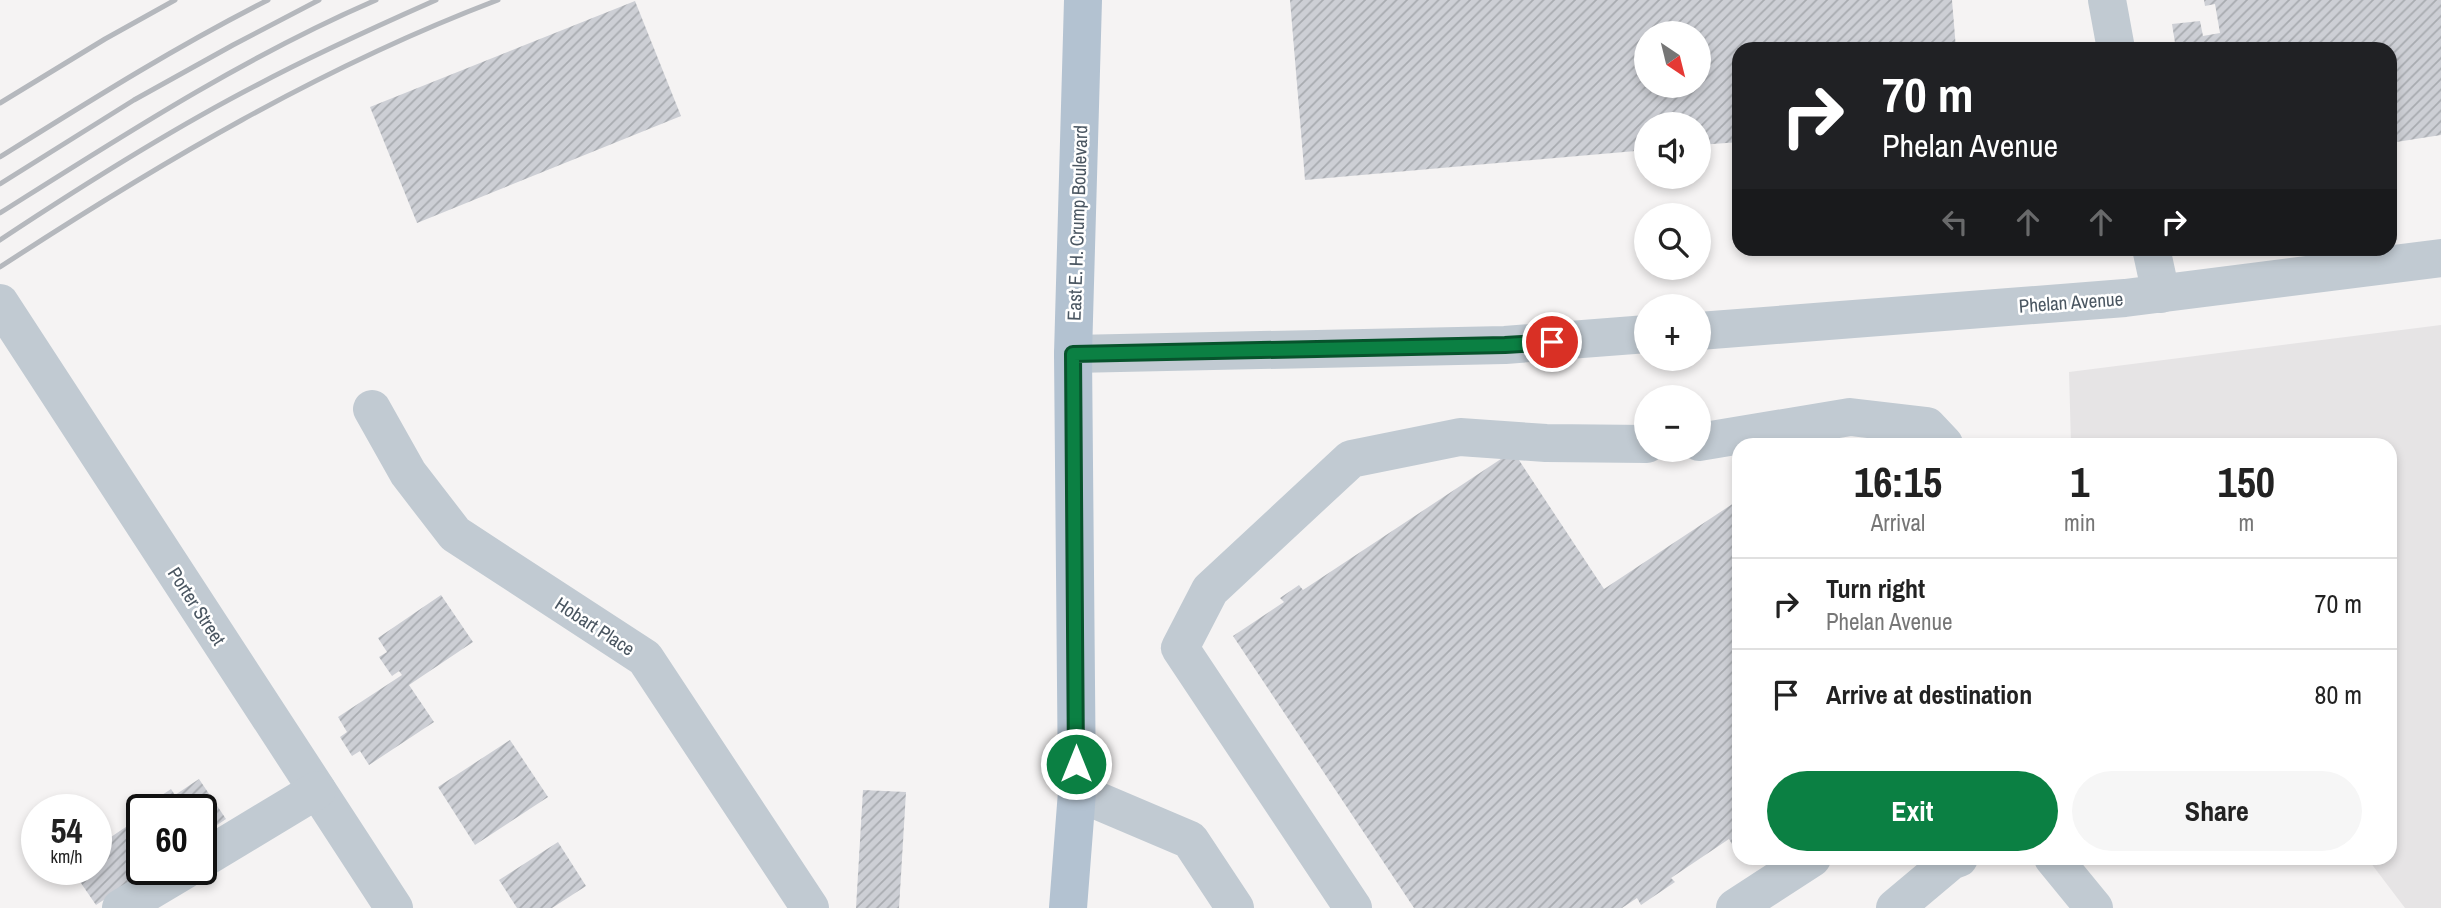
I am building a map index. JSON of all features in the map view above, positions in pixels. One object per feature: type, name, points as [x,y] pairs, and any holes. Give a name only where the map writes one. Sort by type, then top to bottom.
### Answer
[{"type":"main road","name":"East E. H. Crump Boulevard","points":[[1068,908],[1077,792],[1073,354],[1083,0]]},
{"type":"street","points":[[2107,0],[2115,42]]},
{"type":"street","points":[[2153,256],[2161,294]]},
{"type":"street","name":"Phelan Avenue","points":[[1711,330],[2161,294],[2441,258]]},
{"type":"street","name":"Porter Street","points":[[0,303],[394,908]]},
{"type":"street","points":[[1073,354],[1505,345],[1634,335]]},
{"type":"street","name":"Hobart Place","points":[[372,409],[408,473],[455,534],[645,658],[810,908]]},
{"type":"street","points":[[1711,440],[1850,417],[1927,426],[1938,438]]},
{"type":"street","points":[[1353,908],[1180,648],[1210,590],[1351,459],[1460,437],[1546,443],[1634,444]]},
{"type":"street","points":[[217,850],[317,790]]},
{"type":"street","points":[[1077,792],[1190,841],[1235,908]]},
{"type":"street","points":[[1735,908],[1801,865]]},
{"type":"street","points":[[1895,908],[1946,865]]},
{"type":"street","points":[[2059,865],[2094,908]]},
{"type":"street","points":[[121,908],[160,885]]},
{"type":"shaded area","points":[[2441,325],[2441,908],[2405,908],[2372,865],[2397,865],[2397,438],[2071,438],[2069,372]]},
{"type":"building","points":[[1290,0],[1952,0],[1955,42],[1732,42],[1732,143],[1711,144],[1711,112],[1634,112],[1634,151],[1305,180]]},
{"type":"building","points":[[2204,0],[2441,0],[2441,135],[2397,142],[2397,42],[2175,42],[2172,24],[2200,21],[2203,36],[2220,33],[2215,4],[2205,6]]},
{"type":"building","points":[[635,1],[681,116],[417,223],[370,107]]},
{"type":"building","points":[[1513,451],[1604,589],[1732,504],[1732,844],[1729,839],[1671,878],[1675,882],[1641,905],[1637,898],[1622,908],[1414,908],[1233,636],[1284,602],[1280,598],[1299,585],[1303,590]]},
{"type":"building","points":[[441,595],[473,642],[409,685],[434,722],[369,765],[360,751],[352,756],[340,737],[347,732],[338,717],[402,675],[399,671],[392,676],[379,657],[387,652],[378,638]]},
{"type":"building","points":[[510,740],[548,797],[475,845],[438,787]]},
{"type":"building","points":[[199,779],[209,794],[176,794]]},
{"type":"building","points":[[863,790],[906,792],[899,908],[856,908]]},
{"type":"building","points":[[217,806],[226,819],[217,825]]},
{"type":"building","points":[[126,827],[126,885],[96,905],[82,885],[112,885],[112,836]]},
{"type":"building","points":[[558,842],[586,886],[552,908],[517,908],[499,880]]},
{"type":"railway","points":[[0,103],[175,0]]},
{"type":"railway","points":[[0,157],[166,56],[268,0]]},
{"type":"railway","points":[[0,184],[134,100],[319,0]]},
{"type":"railway","points":[[0,213],[231,72],[376,0]]},
{"type":"railway","points":[[0,240],[126,159],[191,121],[323,52],[436,0]]},
{"type":"railway","points":[[0,267],[120,191],[242,120],[368,56],[432,26],[498,0]]},
{"type":"route","points":[[1076,764],[1073,354],[1552,342]]}]
